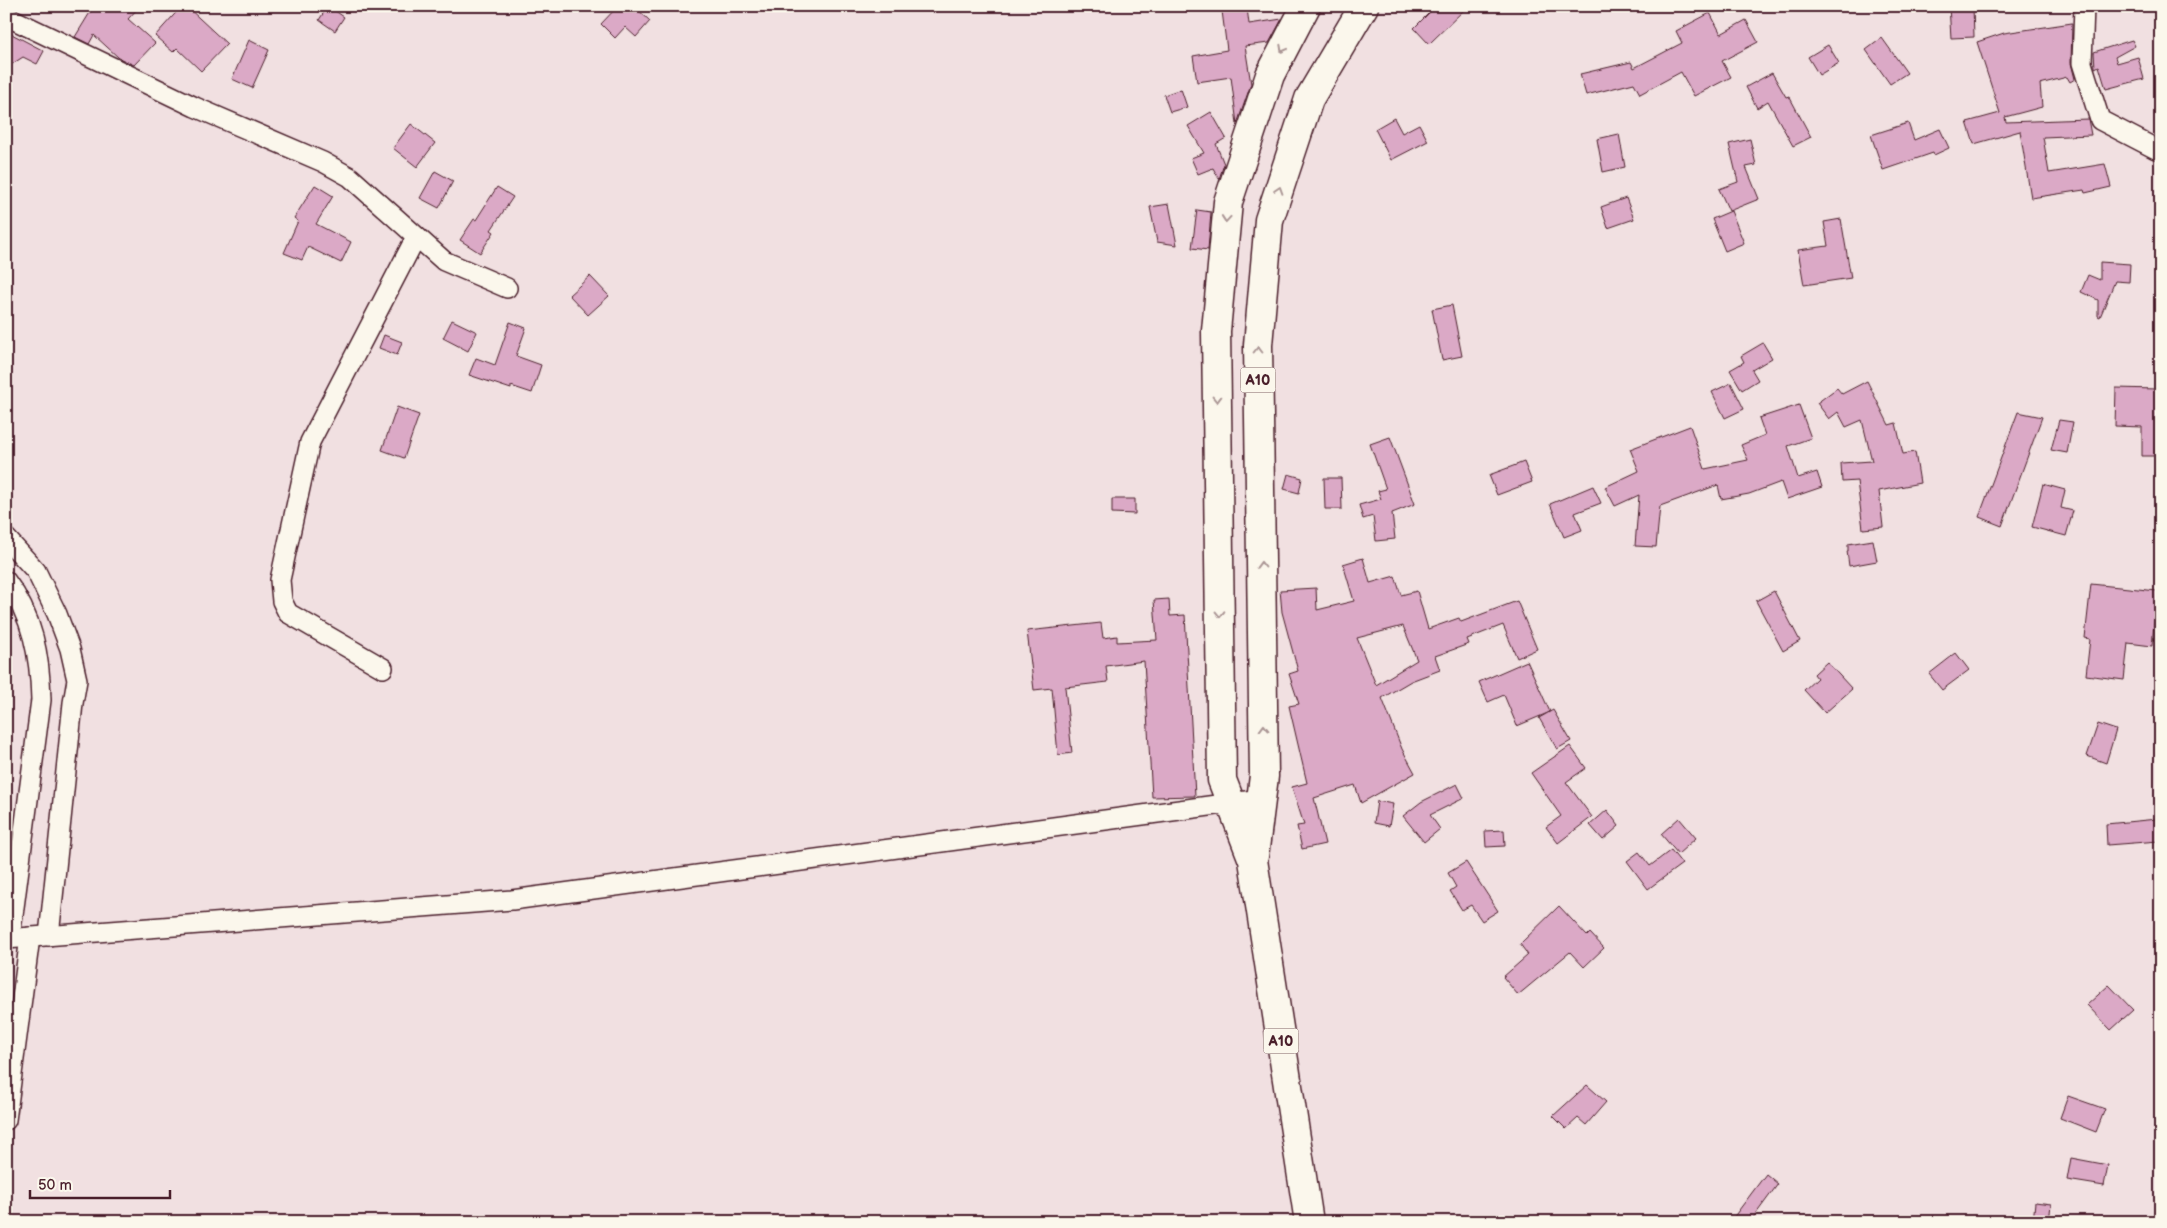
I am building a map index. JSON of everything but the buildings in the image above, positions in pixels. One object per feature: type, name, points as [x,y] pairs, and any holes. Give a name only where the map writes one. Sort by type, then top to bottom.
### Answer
[{"type":"highway","name":"A10","points":[[1306,6],[1270,75],[1228,202],[1216,331],[1222,780],[1253,860],[1309,1222]]},
{"type":"highway","name":"A10","points":[[1253,860],[1264,776],[1258,345],[1269,220],[1309,99],[1364,6]]},
{"type":"street","points":[[2084,6],[2082,63],[2100,120],[2156,149],[2161,148]]},
{"type":"street","points":[[6,16],[195,107],[323,162],[350,178],[444,261],[507,288]]},
{"type":"street","points":[[383,668],[288,613],[282,601],[280,580],[310,442],[416,238]]},
{"type":"street","points":[[6,538],[36,571],[57,614],[70,649],[77,680],[49,936]]},
{"type":"street","points":[[6,581],[20,599],[32,632],[40,667],[41,700],[8,938],[512,900],[1261,799]]},
{"type":"street","points":[[41,700],[73,703]]},
{"type":"street","points":[[6,1120],[30,937]]}]
